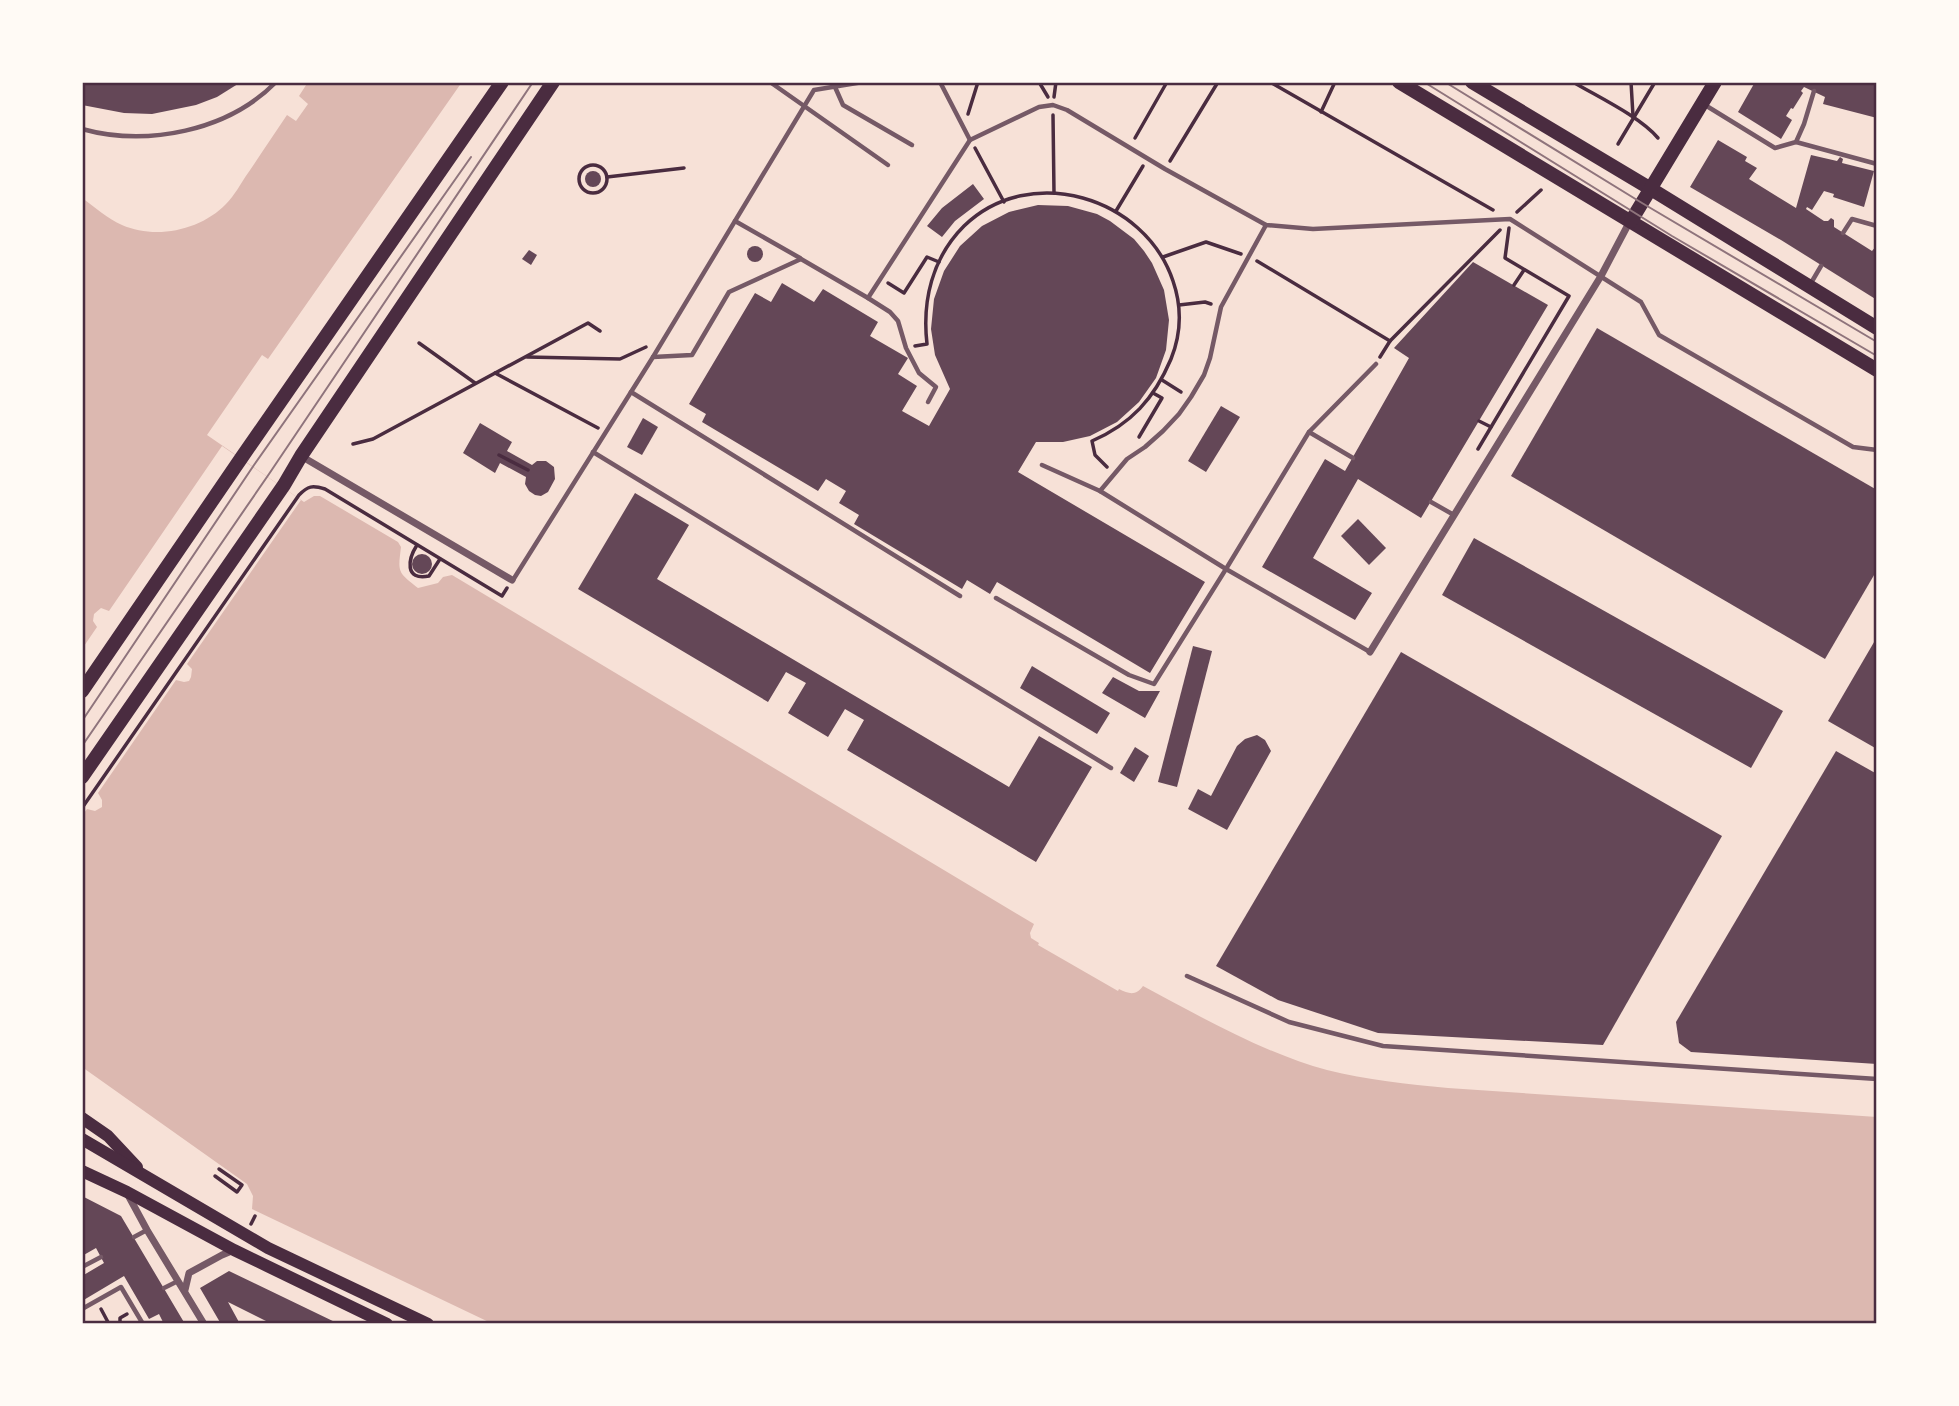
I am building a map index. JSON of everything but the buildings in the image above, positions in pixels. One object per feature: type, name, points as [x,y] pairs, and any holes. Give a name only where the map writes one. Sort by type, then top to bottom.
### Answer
[{"type":"main road","points":[[82,691],[502,82]]},
{"type":"main road","points":[[82,777],[284,485],[553,82]]},
{"type":"main road","points":[[1399,82],[1877,370]]},
{"type":"main road","points":[[1472,82],[1877,328]]},
{"type":"main road","points":[[1631,221],[1715,82]]},
{"type":"main road","points":[[82,1118],[108,1136],[146,1177]]},
{"type":"main road","points":[[82,1139],[268,1248],[428,1324]]},
{"type":"main road","points":[[82,1171],[127,1192],[234,1250],[386,1323]]},
{"type":"street","points":[[1370,652],[1601,276],[1631,221]]},
{"type":"street","points":[[301,456],[512,580]]},
{"type":"street","points":[[127,1192],[204,1324]]},
{"type":"street","points":[[185,1291],[189,1273],[234,1250]]},
{"type":"lane","points":[[82,129],[124,136],[165,134],[189,129],[209,124],[243,109],[276,82]]},
{"type":"lane","points":[[770,82],[888,165]]},
{"type":"lane","points":[[512,580],[631,392],[814,90],[863,82]]},
{"type":"lane","points":[[940,82],[970,140]]},
{"type":"lane","points":[[835,86],[843,105],[912,145]]},
{"type":"lane","points":[[1796,142],[1814,92]]},
{"type":"lane","points":[[1702,103],[1775,148],[1796,142],[1877,164]]},
{"type":"lane","points":[[868,298],[970,140],[1039,107],[1053,104],[1266,225],[1313,229],[1510,219],[1641,302],[1659,335],[1853,447],[1877,450]]},
{"type":"lane","points":[[1843,233],[1852,219],[1877,226]]},
{"type":"lane","points":[[735,221],[890,312],[898,321],[906,348],[919,373],[936,387],[928,402]]},
{"type":"lane","points":[[1100,491],[1127,459],[1146,447],[1163,431],[1191,397],[1210,358],[1221,307],[1266,225]]},
{"type":"lane","points":[[653,356],[692,355],[729,292],[801,259]]},
{"type":"lane","points":[[1809,286],[1821,266]]},
{"type":"lane","points":[[996,598],[1129,675],[1154,684],[1309,432],[1376,363]]},
{"type":"lane","points":[[631,392],[960,596]]},
{"type":"lane","points":[[1309,432],[1353,458]]},
{"type":"lane","points":[[593,452],[1111,768]]},
{"type":"lane","points":[[1041,465],[1100,491],[1226,569],[1370,652]]},
{"type":"lane","points":[[1431,502],[1454,515]]},
{"type":"lane","points":[[1187,976],[1289,1022],[1383,1046],[1877,1079]]},
{"type":"lane","points":[[134,1237],[147,1230]]},
{"type":"lane","points":[[82,1268],[101,1257]]},
{"type":"lane","points":[[164,1289],[178,1280]]},
{"type":"lane","points":[[82,1309],[121,1287],[143,1324]]},
{"type":"lane","points":[[133,1307],[140,1303]]},
{"type":"lane","points":[[386,1323],[392,1307]]},
{"type":"path","points":[[964,129],[978,82]]},
{"type":"path","points":[[1129,147],[1167,82]]},
{"type":"path","points":[[1165,169],[1218,82]]},
{"type":"path","points":[[1270,82],[1510,219]]},
{"type":"path","points":[[1321,111],[1335,82]]},
{"type":"path","points":[[1573,82],[1633,118],[1658,138]]},
{"type":"path","points":[[1631,82],[1633,118]]},
{"type":"path","points":[[1618,144],[1655,82]]},
{"type":"path","points":[[1052,129],[1054,194]]},
{"type":"path","points":[[970,140],[1004,202]]},
{"type":"path","points":[[592,166],[599,167],[607,177],[607,183],[598,193],[591,193],[581,185],[579,179],[581,173],[592,166]]},
{"type":"path","points":[[607,177],[684,169]]},
{"type":"path","points":[[1116,211],[1136,178]]},
{"type":"path","points":[[1376,363],[1390,341],[1541,190]]},
{"type":"path","points":[[921,345],[927,344],[927,298],[930,282],[939,262],[952,239],[964,226],[989,208],[1021,197],[1054,194],[1087,198],[1116,211],[1143,231],[1163,257],[1179,304],[1178,336],[1162,380],[1132,417],[1120,427],[1091,441],[1096,455],[1114,473]]},
{"type":"path","points":[[1477,451],[1569,296],[1505,258],[1510,219]]},
{"type":"path","points":[[1163,257],[1206,242],[1249,256],[1390,341]]},
{"type":"path","points":[[880,279],[904,293],[927,257],[939,262]]},
{"type":"path","points":[[1514,285],[1524,270]]},
{"type":"path","points":[[1179,304],[1205,302]]},
{"type":"path","points":[[353,444],[373,439],[588,323],[600,331]]},
{"type":"path","points":[[525,357],[620,359],[663,339]]},
{"type":"path","points":[[419,343],[475,383]]},
{"type":"path","points":[[495,373],[605,432]]},
{"type":"path","points":[[1162,380],[1180,391]]},
{"type":"path","points":[[1138,438],[1161,398],[1153,393]]},
{"type":"path","points":[[1479,421],[1492,427]]},
{"type":"path","points":[[499,455],[528,471]]},
{"type":"path","points":[[82,808],[307,487],[314,485],[325,489],[502,596],[512,580]]},
{"type":"path","points":[[417,545],[409,561],[410,568],[417,576],[429,576],[440,559]]},
{"type":"path","points":[[215,1176],[237,1192],[242,1185],[219,1169]]},
{"type":"path","points":[[97,1301],[109,1324]]},
{"type":"shaded area","points":[[308,82],[462,82],[268,359],[262,355],[207,435],[304,502],[314,496],[320,496],[398,542],[401,547],[400,571],[418,588],[438,583],[443,577],[452,575],[1034,924],[1030,933],[1038,945],[1118,991],[1119,989],[1135,993],[1143,986],[1280,1054],[1327,1070],[1372,1079],[1448,1088],[1877,1117],[1877,1324],[493,1324],[252,1209],[253,1196],[247,1184],[82,1067],[82,198],[112,220],[149,232],[177,230],[204,220],[216,213],[232,197],[287,115],[296,121],[308,104],[299,96]]},
{"type":"pier","points":[[222,446],[301,500],[187,664],[192,669],[189,681],[176,680],[98,793],[102,807],[95,811],[87,809],[82,816],[82,649],[97,627],[93,621],[94,614],[101,608],[109,611]]},
{"type":"tram line","points":[[82,746],[533,82]]},
{"type":"tram line","points":[[1424,82],[1672,236],[1877,356]]},
{"type":"tram line","points":[[1445,82],[1877,342]]},
{"type":"tram line","points":[[82,721],[254,465],[471,157]]}]
